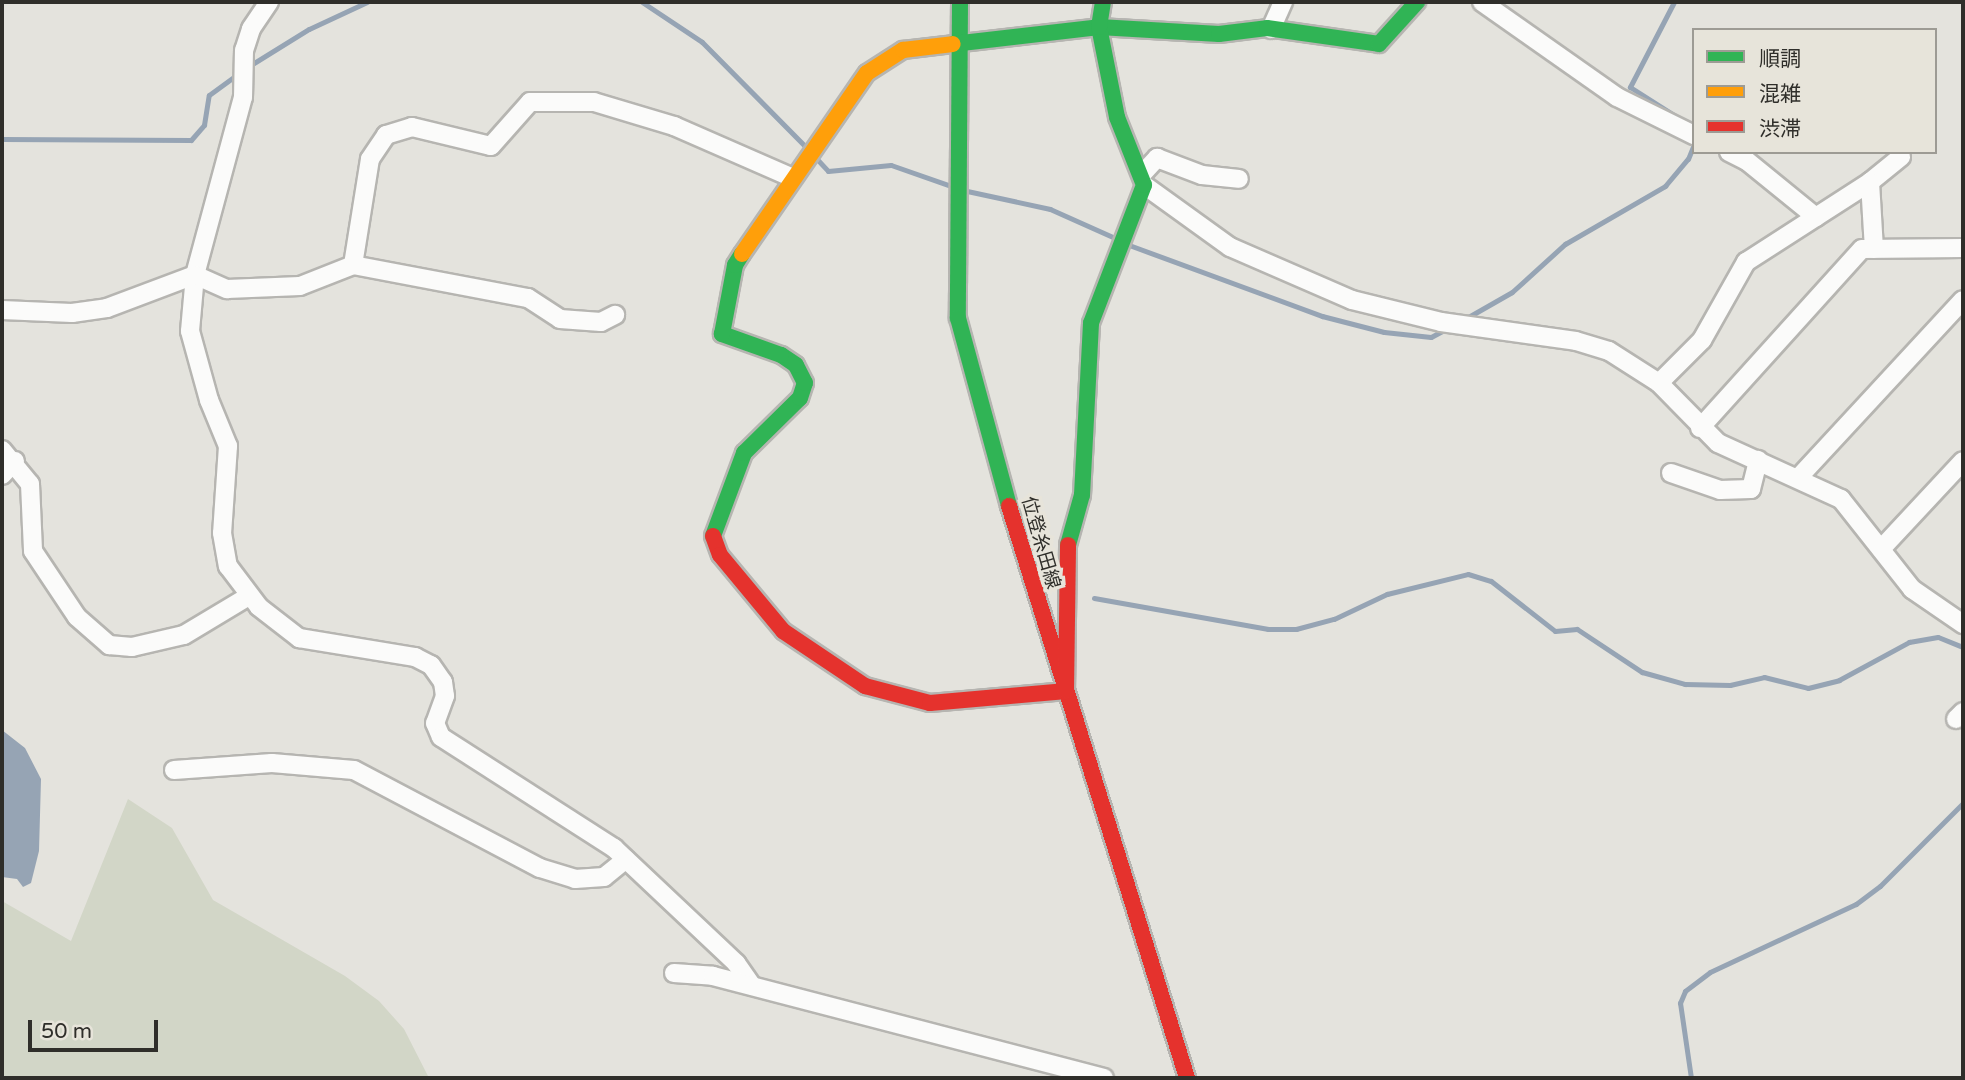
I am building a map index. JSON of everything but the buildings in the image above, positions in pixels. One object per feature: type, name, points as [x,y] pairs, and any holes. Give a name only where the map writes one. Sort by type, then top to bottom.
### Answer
[{"type":"street","points":[[269,2],[251,29],[244,50],[243,97],[195,275],[190,331],[209,400],[228,446],[222,510],[228,566],[249,596],[299,638],[415,657],[431,666],[443,682],[445,696],[435,723],[441,737],[626,859],[736,963],[752,986]]},
{"type":"street","name":"位登糸田線","points":[[960,2],[958,318],[1034,598],[1066,691],[1187,1078]]},
{"type":"street","points":[[1103,2],[1099,27],[1117,117],[1143,179],[1230,247],[1352,300],[1441,322],[1576,341],[1609,351],[1659,383],[1700,428],[1718,443],[1798,477],[1841,499],[1912,589],[1963,624]]},
{"type":"street","points":[[1271,29],[1283,2]]},
{"type":"street","points":[[1239,179],[1202,175],[1157,158],[1143,179],[1091,323],[1082,495],[1068,542],[1064,584],[1066,691],[930,703],[865,687],[783,631],[720,555],[712,534],[744,453],[800,398],[805,383],[796,365],[781,355],[722,334],[735,265],[791,177],[867,73],[904,50],[1099,27],[1219,34],[1271,29],[1379,44],[1417,2]]},
{"type":"street","points":[[1482,2],[1617,97],[1692,134]]},
{"type":"street","points":[[353,265],[370,159],[386,135],[412,127],[491,146],[530,102],[594,102],[674,126],[791,177]]},
{"type":"street","points":[[1732,154],[1758,169],[1816,217]]},
{"type":"street","points":[[1659,383],[1702,340],[1746,262],[1870,182],[1901,157]]},
{"type":"street","points":[[1870,182],[1874,249]]},
{"type":"street","points":[[1700,428],[1862,249],[1963,248]]},
{"type":"street","points":[[2,310],[72,313],[107,308],[195,275],[227,289],[268,290],[300,286],[353,265],[528,298],[560,319],[601,322],[615,315]]},
{"type":"street","points":[[1798,477],[1963,300]]},
{"type":"street","points":[[8,456],[30,484],[33,551],[77,617],[109,645],[132,647],[184,635],[249,596]]},
{"type":"street","points":[[2,475],[8,456]]},
{"type":"street","points":[[1671,473],[1720,490],[1751,489],[1758,460]]},
{"type":"street","points":[[1881,549],[1963,461]]},
{"type":"street","points":[[174,770],[272,763],[354,770],[540,868],[575,879],[604,877],[626,859]]},
{"type":"street","points":[[674,973],[752,986],[1104,1078]]},
{"type":"green space","points":[[128,799],[172,828],[213,900],[345,976],[379,1001],[404,1029],[429,1078],[2,1078],[2,901],[71,941]]},
{"type":"water","points":[[2,730],[25,748],[41,779],[39,851],[31,883],[23,887],[17,879],[2,877]]},
{"type":"waterway","points":[[249,66],[309,29],[367,2]]},
{"type":"waterway","points":[[642,2],[702,42],[806,147]]},
{"type":"waterway","points":[[1674,2],[1630,87],[1688,124]]},
{"type":"waterway","points":[[2,139],[191,140],[204,125],[209,95],[238,74]]},
{"type":"waterway","points":[[1463,320],[1512,292],[1565,244],[1665,186],[1688,159],[1692,149]]},
{"type":"waterway","points":[[815,157],[828,171],[891,165],[951,186]]},
{"type":"waterway","points":[[967,191],[1050,209],[1117,239]]},
{"type":"waterway","points":[[1129,245],[1322,316],[1384,332],[1431,337],[1448,328]]},
{"type":"waterway","points":[[1094,598],[1268,629],[1296,629],[1334,619],[1387,594],[1468,574],[1491,581],[1555,631],[1577,629],[1642,672],[1685,684],[1730,685],[1764,677],[1808,688],[1839,680],[1909,642],[1938,637],[1963,647]]},
{"type":"waterway","points":[[1691,1078],[1680,1003],[1685,991],[1710,972],[1856,904],[1880,886],[1963,803]]},
{"type":"traffic: fast","points":[[960,2],[958,318],[1009,506]]},
{"type":"traffic: fast","points":[[1068,545],[1082,495],[1091,323],[1144,185],[1117,117],[1099,27],[1103,2]]},
{"type":"traffic: fast","points":[[953,44],[1099,27],[1219,34],[1267,28],[1379,44],[1417,2]]},
{"type":"traffic: fast","points":[[713,536],[744,453],[800,398],[805,383],[796,365],[781,355],[722,334],[735,265],[742,254]]},
{"type":"traffic: slow","points":[[742,254],[867,73],[903,50],[953,44]]},
{"type":"traffic: jam","points":[[1009,506],[1187,1078]]},
{"type":"traffic: jam","points":[[713,536],[720,555],[783,631],[865,686],[930,703],[1066,691],[1068,545]]}]
